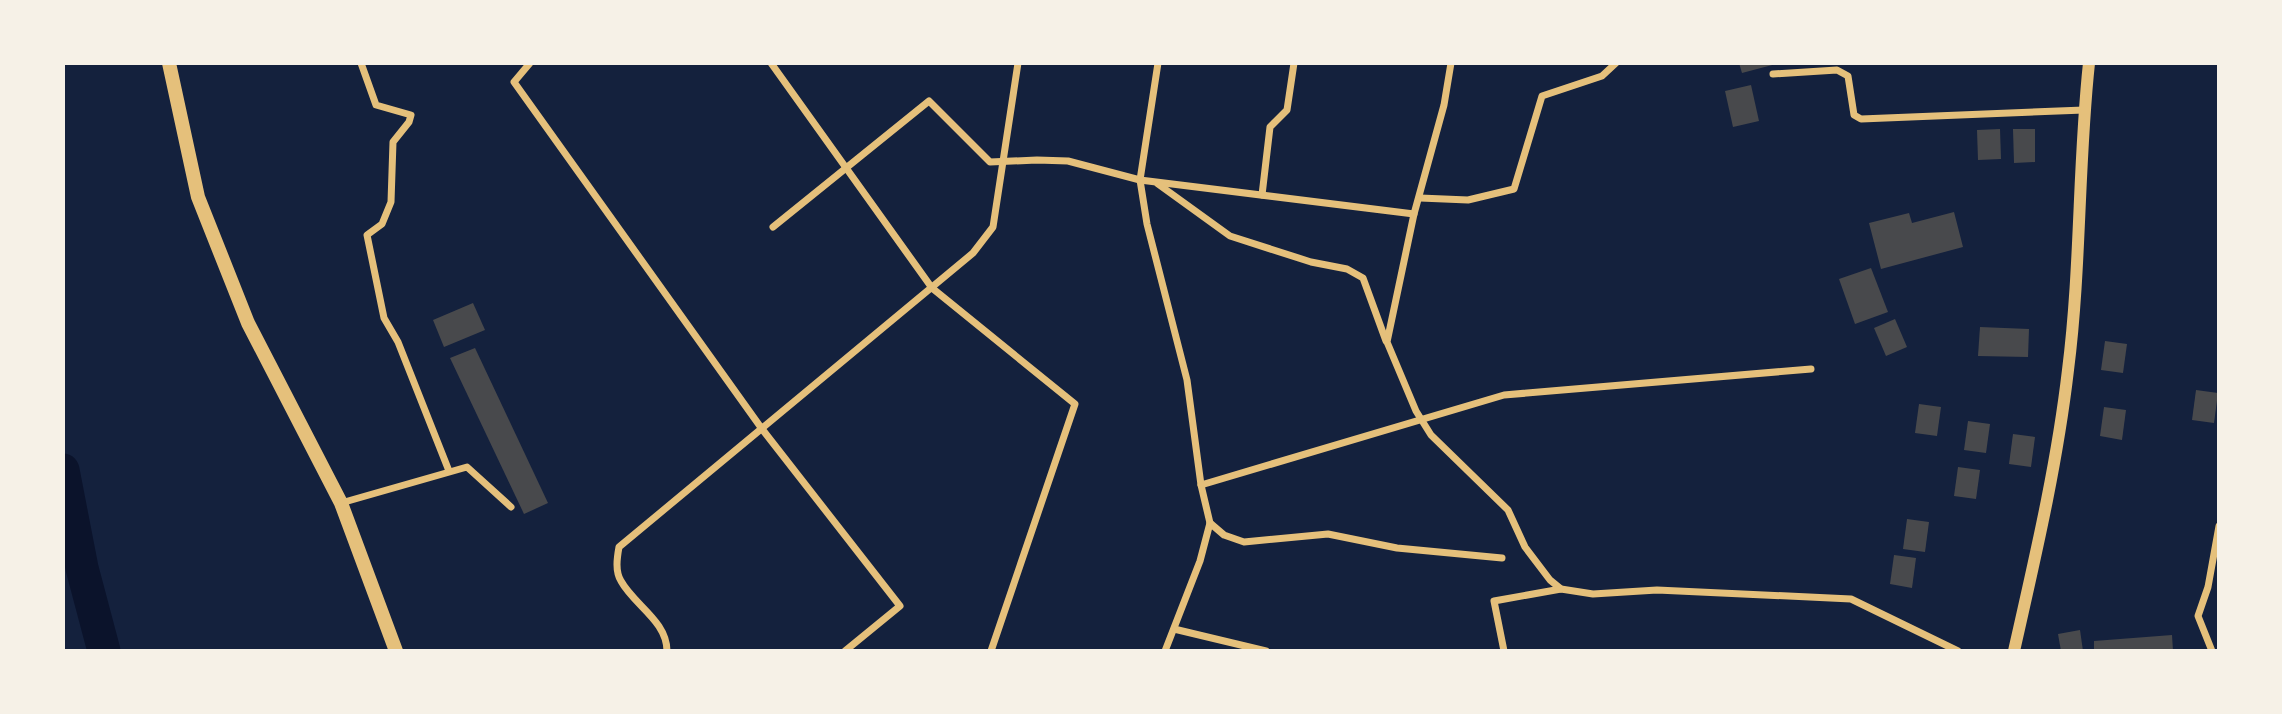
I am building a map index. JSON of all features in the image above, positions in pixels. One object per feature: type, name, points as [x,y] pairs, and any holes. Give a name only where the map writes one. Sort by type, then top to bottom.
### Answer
[{"type":"main road","points":[[169,63],[198,197],[248,323],[341,503],[396,651]]},
{"type":"street","points":[[361,63],[376,105],[411,115],[393,142],[391,202],[382,223],[366,235],[384,318],[398,342],[449,471]]},
{"type":"street","points":[[530,63],[514,82],[762,429],[900,606],[845,651]]},
{"type":"street","points":[[771,63],[932,288],[1075,404],[991,651]]},
{"type":"street","points":[[667,651],[660,626],[621,580],[617,565],[619,547],[973,253],[993,227],[1018,63]]},
{"type":"street","points":[[1158,63],[1140,180],[1147,225],[1186,380],[1201,485],[1210,523],[1200,561],[1165,651]]},
{"type":"street","points":[[1262,195],[1270,127],[1287,110],[1294,63]]},
{"type":"street","points":[[1387,342],[1414,214],[1444,105],[1451,63]]},
{"type":"street","points":[[1420,198],[1468,200],[1514,189],[1542,96],[1602,76],[1616,63]]},
{"type":"street","points":[[2014,651],[2056,461],[2069,367],[2089,63]]},
{"type":"street","points":[[1773,74],[1837,70],[1848,76],[1854,115],[1861,119],[2084,110]]},
{"type":"street","points":[[773,227],[929,101],[990,162],[1068,161],[1140,180],[1414,214]]},
{"type":"street","points":[[1155,182],[1230,236],[1311,262],[1348,269],[1363,278],[1387,342],[1422,421],[1431,435],[1508,510],[1525,547],[1550,580],[1561,589]]},
{"type":"street","points":[[1201,485],[1504,395],[1811,369]]},
{"type":"street","points":[[341,503],[467,467],[510,507]]},
{"type":"street","points":[[1210,523],[1224,535],[1244,542],[1328,534],[1397,548],[1502,558]]},
{"type":"street","points":[[2212,651],[2199,616],[2208,587],[2219,526]]},
{"type":"street","points":[[1504,651],[1494,601],[1561,589],[1593,594],[1657,590],[1851,599],[1958,651]]},
{"type":"street","points":[[1174,629],[1266,651]]},
{"type":"building","points":[[1739,63],[1776,63],[1776,64],[1742,73]]},
{"type":"building","points":[[1751,85],[1759,121],[1733,127],[1725,91]]},
{"type":"building","points":[[2000,129],[2001,159],[1978,160],[1977,130]]},
{"type":"building","points":[[2013,129],[2035,129],[2035,162],[2014,163]]},
{"type":"building","points":[[1954,212],[1963,247],[1881,269],[1869,223],[1909,213],[1912,223]]},
{"type":"building","points":[[1871,268],[1888,312],[1855,324],[1839,279]]},
{"type":"building","points":[[473,303],[485,330],[444,347],[433,320]]},
{"type":"building","points":[[1895,319],[1907,347],[1886,356],[1874,328]]},
{"type":"building","points":[[1980,327],[2029,329],[2028,357],[1978,356]]},
{"type":"building","points":[[2105,341],[2127,344],[2123,373],[2101,370]]},
{"type":"building","points":[[475,348],[548,503],[524,514],[450,358]]},
{"type":"building","points":[[2196,390],[2218,393],[2214,423],[2192,420]]},
{"type":"building","points":[[1919,404],[1941,407],[1937,436],[1915,433]]},
{"type":"building","points":[[2104,407],[2126,410],[2122,440],[2100,436]]},
{"type":"building","points":[[1968,421],[1990,424],[1986,453],[1964,450]]},
{"type":"building","points":[[2013,434],[2035,437],[2031,467],[2009,464]]},
{"type":"building","points":[[1958,467],[1980,470],[1976,499],[1954,496]]},
{"type":"building","points":[[1907,519],[1929,522],[1925,552],[1903,549]]},
{"type":"building","points":[[1894,555],[1916,558],[1912,588],[1890,584]]},
{"type":"building","points":[[2080,630],[2083,651],[2061,651],[2058,634]]},
{"type":"building","points":[[2172,635],[2173,651],[2094,651],[2094,641]]},
{"type":"waterway","points":[[63,470],[82,568],[104,651]]}]
